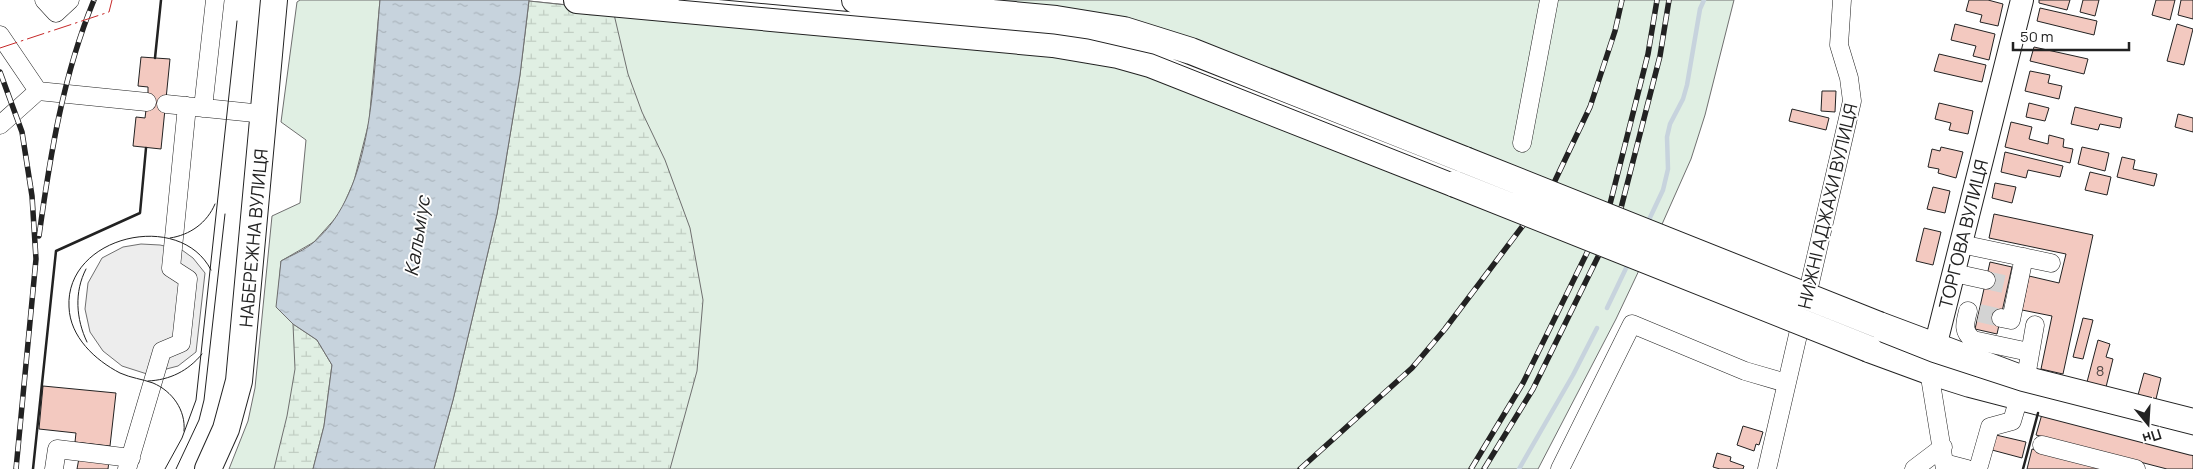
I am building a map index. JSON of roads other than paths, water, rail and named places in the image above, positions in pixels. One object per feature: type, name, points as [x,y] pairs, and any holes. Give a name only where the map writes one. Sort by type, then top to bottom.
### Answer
[{"type":"highway","name":"НАБЕРЕЖНА ВУЛИЦЯ","points":[[208,469],[226,429],[239,381],[274,0]]},
{"type":"highway","points":[[577,0],[1061,45],[1118,55],[1191,78],[1929,372],[2019,405],[2193,442]]},
{"type":"highway","points":[[855,0],[1090,23],[1158,39],[1935,346],[2019,405],[2193,422]]},
{"type":"main road","name":"ТОРГОВА ВУЛИЦЯ","points":[[1929,372],[2022,0]]},
{"type":"street","points":[[44,0],[56,13],[70,0]]},
{"type":"street","points":[[54,469],[57,449],[129,463],[162,351],[181,343],[188,280],[171,268],[195,107],[215,0]]},
{"type":"street","points":[[1522,143],[1550,0]]},
{"type":"street","name":"НИЖНІ АДЖАХИ ВУЛИЦЯ","points":[[1767,469],[1852,101],[1850,78],[1839,45],[1842,0]]},
{"type":"street","points":[[0,36],[38,91]]},
{"type":"street","points":[[0,125],[38,91],[147,102]]},
{"type":"street","points":[[166,104],[264,114]]},
{"type":"street","points":[[1961,244],[2051,263]]},
{"type":"street","points":[[2001,318],[2011,320],[2013,286],[2024,258]]},
{"type":"street","points":[[1954,273],[1986,280]]},
{"type":"street","points":[[1945,306],[1973,312],[1964,327],[1966,335],[1973,340],[2029,352]]},
{"type":"street","points":[[1560,469],[1632,324],[1745,371],[1786,382]]},
{"type":"street","points":[[1978,469],[1990,426],[2019,405],[2035,325]]},
{"type":"street","name":"ТОРГОВА ВУЛИЦЯ","points":[[1929,372],[1944,460]]},
{"type":"street","points":[[2042,445],[2136,469]]},
{"type":"street","points":[[1914,469],[1944,460],[1967,469]]},
{"type":"water","name":"Кальміус","points":[[380,0],[529,0],[520,75],[497,214],[453,400],[434,469],[313,469],[324,426],[332,365],[317,340],[293,324],[276,307],[281,261],[314,242],[334,220],[349,193],[360,162],[367,129],[372,95]]},
{"type":"waterway","points":[[1647,224],[1663,190],[1668,169],[1667,137],[1670,124],[1683,99],[1687,85],[1700,9],[1704,0]]},
{"type":"waterway","points":[[1607,308],[1629,262]]},
{"type":"waterway","points":[[1519,469],[1573,375],[1597,328]]},
{"type":"tunnel","points":[[1986,280],[2008,285]]},
{"type":"tunnel","points":[[1979,313],[2001,318]]},
{"type":"tram line","points":[[679,0],[1054,34],[1088,39],[1153,54],[1931,362],[2020,391],[2193,435]]},
{"type":"tram line","points":[[165,469],[182,438],[196,400],[237,21]]},
{"type":"tram line","points":[[170,238],[184,234],[197,227],[212,211],[215,204]]},
{"type":"tram line","points":[[176,469],[199,420],[204,400],[225,214]]},
{"type":"tram line","points":[[184,431],[183,416],[172,396],[160,386],[128,376],[111,368],[93,354],[79,338],[70,318],[69,307],[73,283],[85,263],[104,248],[127,239],[151,236],[175,240],[196,251],[211,270]]},
{"type":"tram line","points":[[86,269],[78,296],[78,306],[83,333],[87,342]]},
{"type":"tram line","points":[[148,381],[164,379],[185,370],[202,354]]},
{"type":"railway","points":[[39,236],[59,116],[74,57],[94,0]]},
{"type":"railway","points":[[1300,469],[1412,368],[1445,329],[1552,187],[1590,107],[1615,31],[1622,0]]},
{"type":"railway","points":[[1471,469],[1523,383],[1609,208],[1648,54],[1657,0]]},
{"type":"railway","points":[[1484,469],[1533,389],[1620,212],[1660,56],[1669,0]]},
{"type":"railway","points":[[0,72],[22,132],[32,196],[36,259],[16,469]]}]
